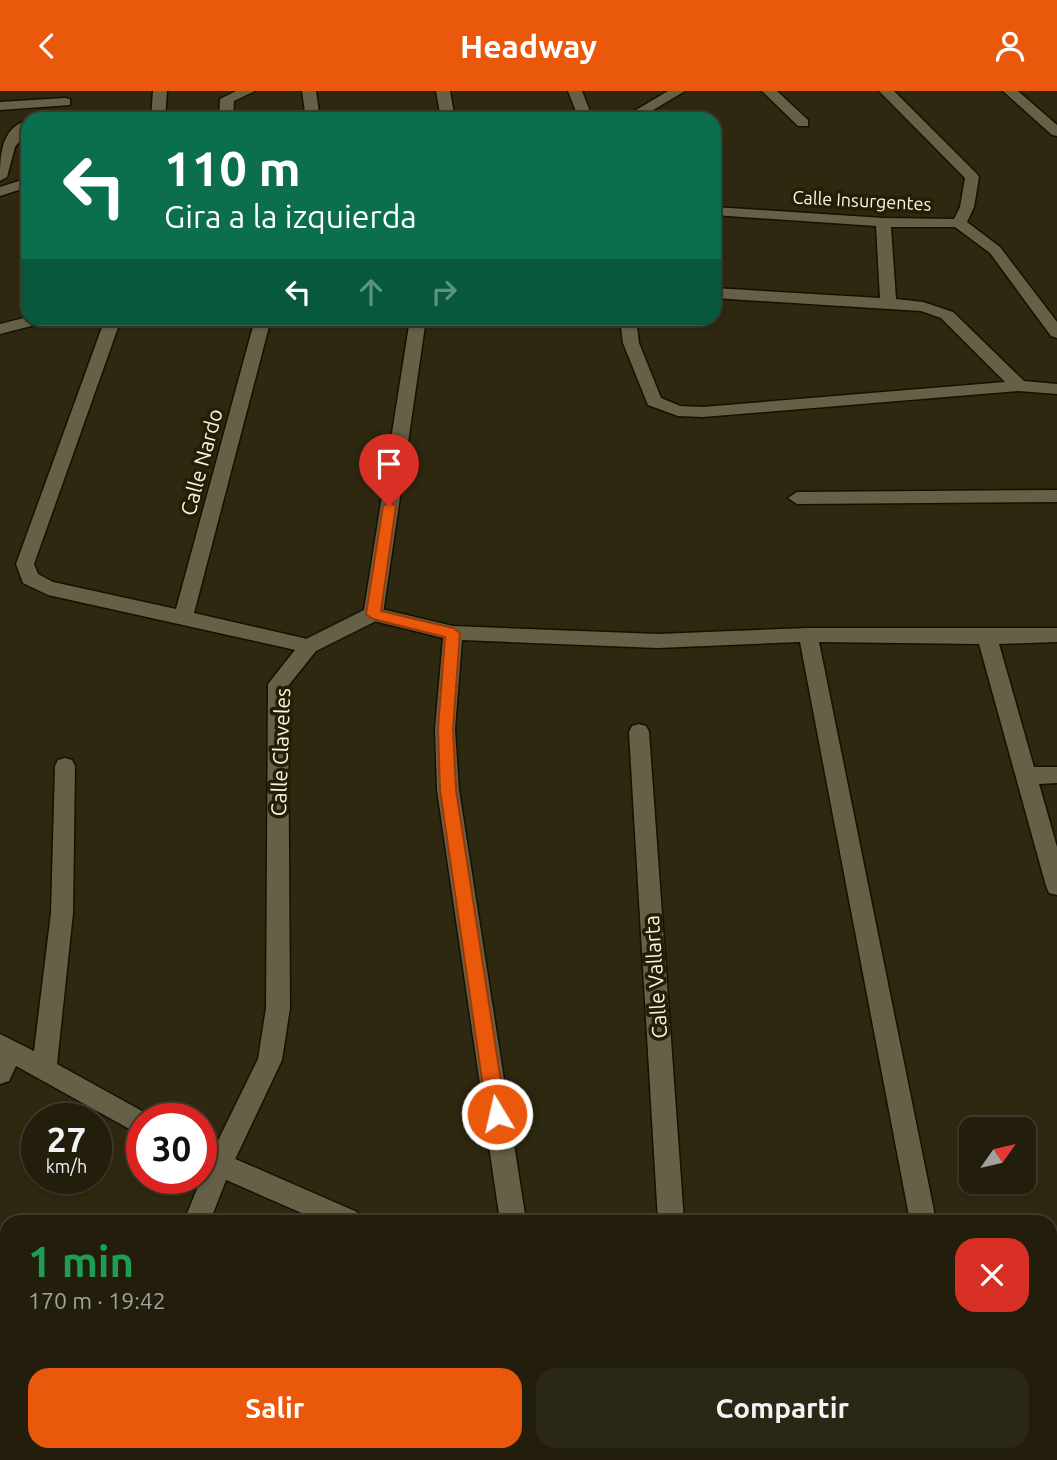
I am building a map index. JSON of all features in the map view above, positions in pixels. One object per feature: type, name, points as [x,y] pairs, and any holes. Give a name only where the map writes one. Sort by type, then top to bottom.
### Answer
[{"type":"street","points":[[158,112],[160,91]]},
{"type":"street","points":[[226,112],[226,99],[248,91]]},
{"type":"street","points":[[309,91],[312,112]]},
{"type":"street","points":[[443,91],[447,112]]},
{"type":"street","points":[[575,91],[583,112]]},
{"type":"street","points":[[640,112],[678,91]]},
{"type":"street","points":[[769,91],[803,123]]},
{"type":"street","name":"Calle Insurgentes","points":[[721,211],[883,222],[959,223],[967,207],[972,177],[886,91]]},
{"type":"street","points":[[1010,91],[1057,132]]},
{"type":"street","points":[[0,106],[66,97]]},
{"type":"street","points":[[46,112],[66,97]]},
{"type":"street","points":[[0,177],[3,149],[21,128]]},
{"type":"street","points":[[0,190],[21,184]]},
{"type":"street","points":[[883,222],[888,303]]},
{"type":"street","points":[[959,223],[995,250],[1057,333]]},
{"type":"street","points":[[721,293],[923,307],[947,315],[1019,386]]},
{"type":"street","points":[[0,329],[21,324]]},
{"type":"street","points":[[110,326],[25,564],[30,578],[48,588],[309,646]]},
{"type":"street","name":"Calle Nardo","points":[[183,618],[261,326]]},
{"type":"street","points":[[417,326],[373,614],[453,633],[658,641],[808,635],[987,638],[1057,635]]},
{"type":"street","points":[[629,326],[631,342],[654,401],[678,411],[704,412],[1019,386],[1057,389]]},
{"type":"street","points":[[797,498],[1057,496]]},
{"type":"street","name":"Calle Claveles","points":[[217,1149],[270,1060],[278,1008],[278,684],[309,646],[373,614]]},
{"type":"street","points":[[453,633],[445,729],[448,790],[512,1215]]},
{"type":"street","points":[[808,635],[922,1215]]},
{"type":"street","points":[[987,638],[1057,886]]},
{"type":"street","name":"Calle Vallarta","points":[[639,732],[671,1215]]},
{"type":"street","points":[[44,1070],[62,913],[65,766]]},
{"type":"street","points":[[1025,776],[1057,775]]},
{"type":"street","points":[[0,1073],[6,1048],[126,1114]]},
{"type":"street","points":[[217,1164],[334,1215]]},
{"type":"street","name":"Calle Claveles","points":[[198,1215],[203,1194]]},
{"type":"route","points":[[389,506],[373,614],[453,633],[445,729],[448,790],[497,1114]]}]
